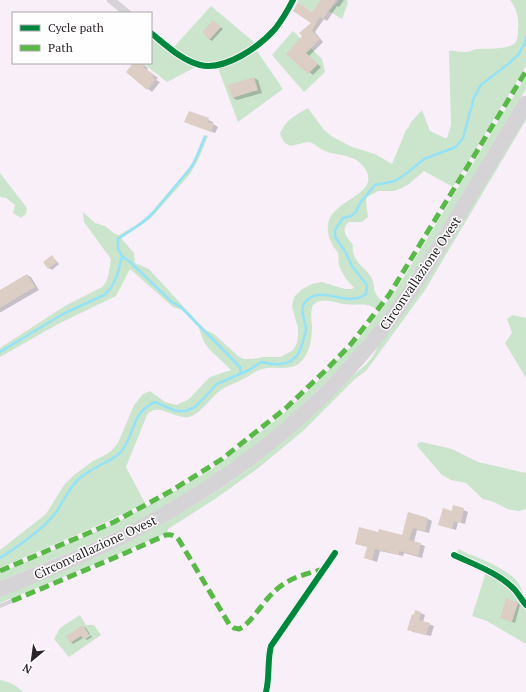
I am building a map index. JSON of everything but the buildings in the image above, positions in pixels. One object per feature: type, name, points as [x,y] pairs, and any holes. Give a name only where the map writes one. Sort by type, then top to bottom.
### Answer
[{"type":"highway","name":"Circonvallazione Ovest","points":[[0,589],[115,541],[173,509],[242,465],[307,410],[357,360],[397,310],[445,237],[526,103]]},
{"type":"street","points":[[111,0],[126,12]]},
{"type":"street","points":[[152,34],[186,59],[201,65],[217,65],[242,55],[262,42],[279,24],[293,0]]},
{"type":"street","points":[[266,692],[268,679],[268,658],[271,646],[334,553]]},
{"type":"street","points":[[454,555],[488,570],[504,581],[516,592],[526,605]]},
{"type":"lane","points":[[0,606],[12,601]]},
{"type":"green space","points":[[298,0],[320,0],[312,12],[298,2]]},
{"type":"green space","points":[[339,0],[347,0],[348,3],[342,19],[329,11]]},
{"type":"green space","points":[[510,0],[526,0],[526,66],[453,187],[424,171],[402,188],[394,191],[378,191],[367,197],[366,202],[368,217],[362,222],[349,222],[346,225],[345,234],[353,245],[355,258],[370,275],[376,294],[382,301],[376,309],[365,305],[348,305],[326,300],[317,302],[313,305],[311,310],[312,332],[309,348],[304,358],[297,365],[288,368],[268,368],[259,370],[221,390],[202,409],[189,417],[178,416],[161,410],[151,411],[147,415],[126,467],[145,503],[108,521],[0,568],[0,550],[46,514],[64,485],[74,475],[93,461],[107,454],[118,443],[134,405],[143,394],[150,391],[165,402],[177,405],[189,399],[210,377],[231,370],[209,349],[204,342],[199,328],[182,310],[173,307],[130,269],[116,296],[58,324],[0,357],[0,348],[65,306],[102,287],[106,282],[111,259],[84,222],[83,212],[95,223],[105,226],[115,234],[119,235],[136,225],[148,216],[186,172],[195,158],[204,135],[208,136],[199,158],[190,174],[150,219],[121,238],[134,253],[135,263],[149,269],[204,329],[214,334],[238,356],[244,359],[281,357],[293,350],[297,343],[298,328],[292,307],[294,297],[301,290],[312,284],[322,282],[345,289],[354,288],[345,278],[340,269],[338,253],[328,235],[328,222],[338,209],[365,188],[368,182],[368,174],[366,170],[356,160],[351,157],[327,152],[309,142],[290,146],[284,142],[280,134],[282,129],[291,118],[308,108],[324,130],[333,137],[352,147],[375,154],[392,164],[406,130],[422,110],[430,131],[447,138],[451,125],[449,51],[466,52],[477,49],[498,48],[513,45],[518,38],[518,22],[516,10]]},
{"type":"green space","points":[[211,6],[255,43],[234,55],[219,61],[211,62],[193,59],[184,55],[174,47]]},
{"type":"green space","points":[[293,31],[322,59],[325,72],[304,92],[272,55]]},
{"type":"green space","points":[[152,37],[196,67],[167,82],[144,64],[152,64]]},
{"type":"green space","points":[[257,51],[283,89],[238,122],[218,68]]},
{"type":"green space","points":[[526,76],[526,89],[410,281],[392,306],[347,361],[288,419],[244,456],[152,515],[76,550],[0,581],[0,573],[114,524],[212,469],[283,414],[315,384],[360,337],[396,290]]},
{"type":"green space","points":[[526,115],[526,120],[425,290],[366,371],[355,379],[303,431],[257,469],[215,499],[168,529],[167,533],[0,603],[0,596],[129,540],[191,507],[220,489],[249,468],[289,435],[342,384],[366,364],[376,352],[378,346]]},
{"type":"green space","points":[[0,173],[27,208],[26,214],[21,218],[13,213],[15,205],[6,198],[0,197]]},
{"type":"green space","points":[[513,315],[526,318],[526,378],[505,343],[512,333],[507,319]]},
{"type":"green space","points":[[422,442],[452,449],[478,462],[526,473],[526,509],[519,511],[507,509],[494,502],[483,499],[466,483],[451,480],[442,475],[417,446],[418,443]]},
{"type":"green space","points":[[458,549],[496,566],[510,575],[519,584],[524,597],[457,554]]},
{"type":"green space","points":[[486,572],[510,588],[526,608],[526,644],[487,621],[472,616]]},
{"type":"green space","points":[[80,615],[86,625],[94,625],[101,635],[69,657],[54,639],[60,628]]},
{"type":"green space","points":[[0,680],[13,684],[23,692],[0,692]]},
{"type":"waterway","points":[[0,558],[23,543],[52,518],[69,490],[79,479],[120,453],[129,439],[137,418],[147,407],[155,402],[176,411],[186,411],[195,407],[217,384],[249,370],[261,362],[269,364],[282,364],[293,360],[301,349],[305,334],[306,329],[302,310],[304,303],[307,300],[313,296],[320,295],[351,299],[359,298],[366,294],[367,285],[352,266],[345,251],[335,237],[335,230],[343,218],[351,216],[356,212],[360,203],[375,185],[395,181],[424,159],[456,147],[463,138],[474,97],[481,85],[518,55],[525,43],[526,37]]},
{"type":"waterway","points":[[205,137],[193,165],[154,212],[142,223],[118,239],[118,249],[122,256],[172,302],[181,307],[240,367],[241,374]]},
{"type":"waterway","points":[[0,352],[63,314],[104,295],[111,288],[117,276],[122,256]]},
{"type":"marked path","points":[[0,571],[114,522],[171,491],[222,459],[286,408],[351,344],[389,295],[526,71]]},
{"type":"marked path","points":[[12,601],[166,535],[170,535],[175,536],[179,540],[229,624],[234,628],[239,629],[250,620],[268,598],[281,586],[300,576],[324,569]]},
{"type":"cycle path","points":[[152,34],[186,60],[200,65],[210,66],[220,64],[241,56],[268,36],[280,22],[293,0]]},
{"type":"cycle path","points":[[266,692],[271,646],[335,553]]},
{"type":"cycle path","points":[[454,555],[502,579],[515,590],[526,605]]}]
